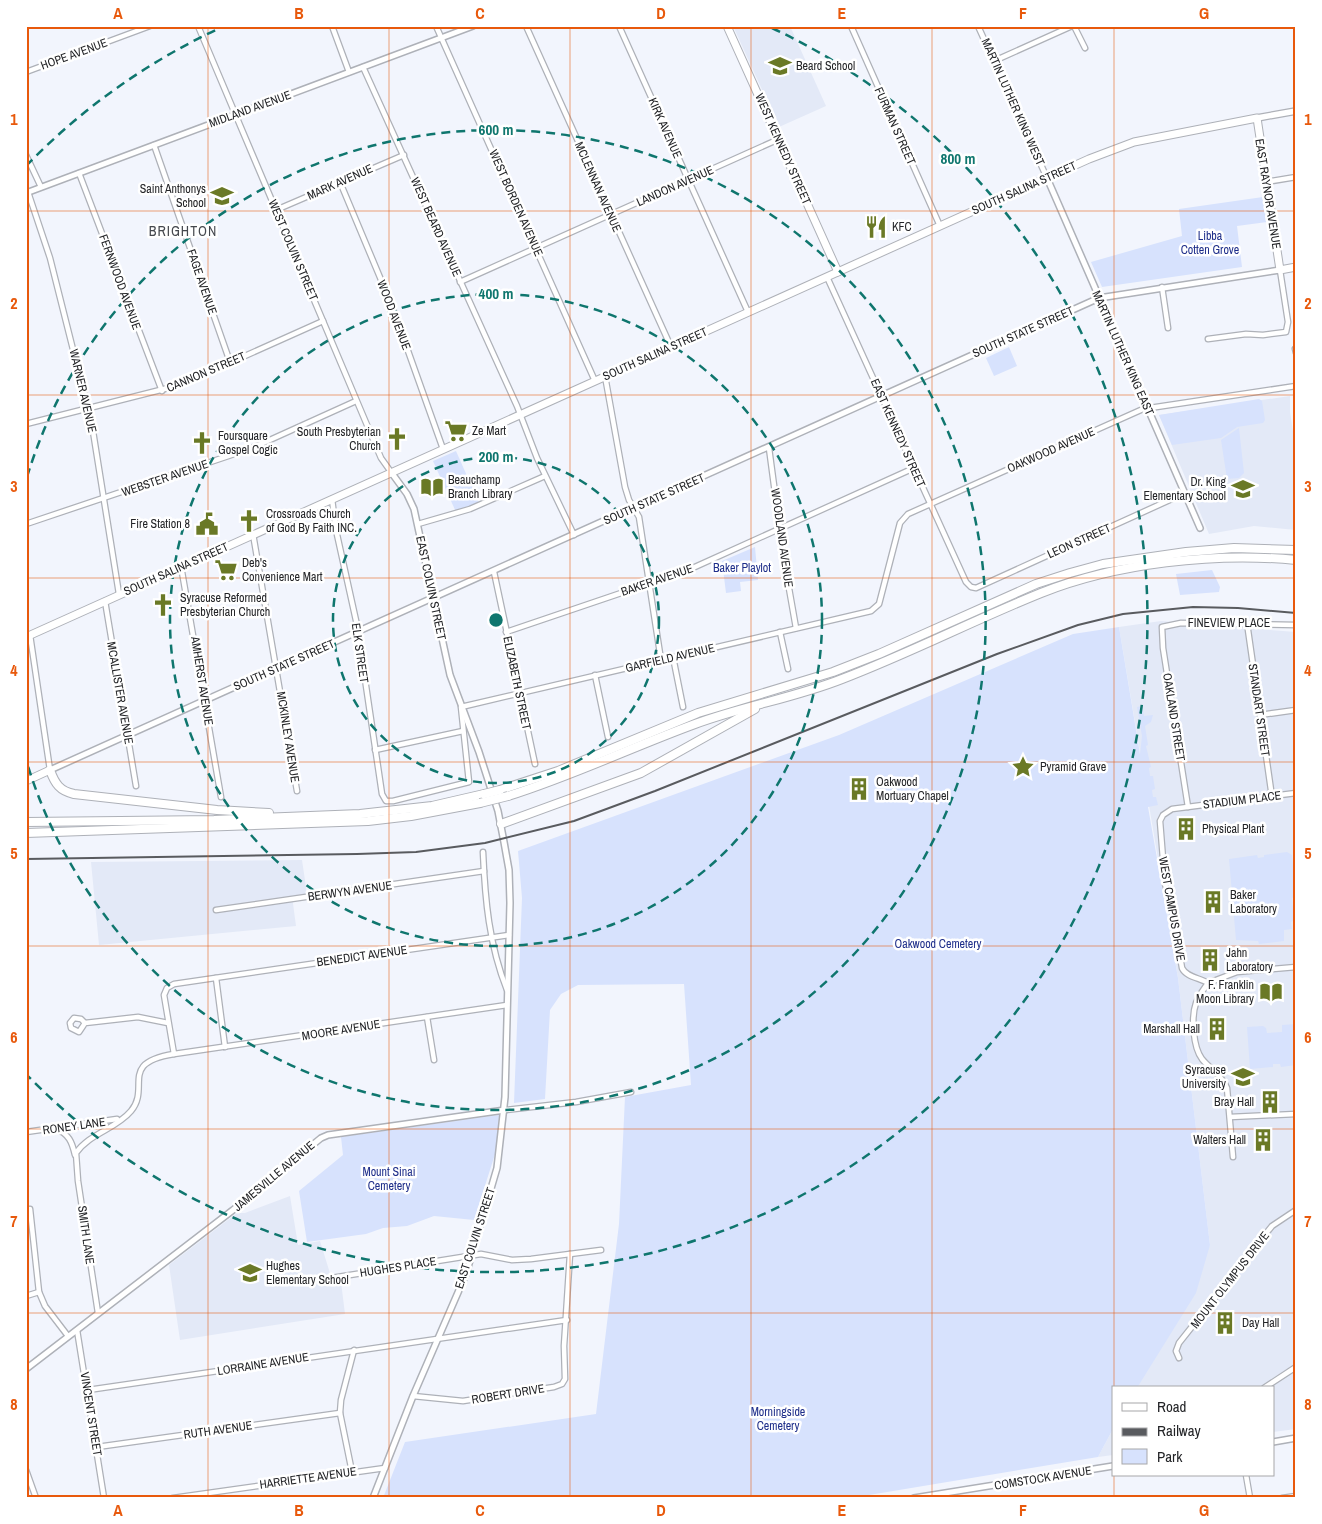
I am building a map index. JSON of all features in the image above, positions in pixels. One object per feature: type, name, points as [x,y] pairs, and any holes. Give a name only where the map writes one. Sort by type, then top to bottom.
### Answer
[{"type":"highway","points":[[26,822],[214,820],[388,812],[432,806],[500,790],[558,771],[698,713],[788,686],[870,658],[1044,582],[1103,564],[1186,552],[1234,548],[1296,550]]},
{"type":"highway","points":[[26,833],[368,821],[411,816],[480,803],[541,786],[696,724],[840,680],[1043,592],[1108,573],[1189,561],[1236,558],[1296,560]]},
{"type":"highway","points":[[501,824],[641,773],[731,724],[764,703]]},
{"type":"highway","points":[[50,770],[59,787],[65,792],[74,794],[217,810],[311,815]]},
{"type":"main road","name":"WEST KENNEDY STREET","points":[[727,26],[838,272]]},
{"type":"main road","name":"SOUTH SALINA STREET","points":[[28,636],[1047,178],[1134,142],[1296,111]]},
{"type":"main road","name":"EAST RAYNOR AVENUE","points":[[1257,118],[1280,270]]},
{"type":"main road","name":"SOUTH STATE STREET","points":[[1280,270],[1296,267]]},
{"type":"main road","name":"SOUTH STATE STREET","points":[[26,781],[50,770]]},
{"type":"street","name":"HOPE AVENUE","points":[[26,72],[150,26]]},
{"type":"street","name":"WEST COLVIN STREET","points":[[198,26],[356,401],[381,458],[391,472]]},
{"type":"street","points":[[332,26],[349,72]]},
{"type":"street","name":"WEST BORDEN AVENUE","points":[[436,26],[595,381]]},
{"type":"street","name":"MIDLAND AVENUE","points":[[27,192],[473,26]]},
{"type":"street","name":"MCLENNAN AVENUE","points":[[526,26],[671,347]]},
{"type":"street","name":"KIRK AVENUE","points":[[620,26],[748,312]]},
{"type":"street","name":"FURMAN STREET","points":[[851,26],[940,226]]},
{"type":"street","name":"MARTIN LUTHER KING WEST","points":[[978,26],[1047,178]]},
{"type":"street","points":[[994,61],[1073,26],[1085,48]]},
{"type":"street","name":"WEST BEARD AVENUE","points":[[364,67],[520,415],[545,476],[574,535]]},
{"type":"street","name":"LANDON AVENUE","points":[[460,282],[779,139]]},
{"type":"street","name":"FAGE AVENUE","points":[[154,145],[230,362]]},
{"type":"street","points":[[26,155],[41,187]]},
{"type":"street","name":"MARK AVENUE","points":[[276,210],[404,155]]},
{"type":"street","name":"FERNWOOD AVENUE","points":[[79,173],[162,391]]},
{"type":"street","points":[[1266,182],[1296,177]]},
{"type":"street","name":"MARTIN LUTHER KING EAST","points":[[1047,178],[1200,528]]},
{"type":"street","name":"WOOD AVENUE","points":[[340,182],[392,306],[443,449]]},
{"type":"street","name":"WARNER AVENUE","points":[[27,192],[50,258],[89,409],[119,594]]},
{"type":"street","points":[[1208,339],[1246,334],[1263,335],[1286,332],[1288,322],[1280,270]]},
{"type":"street","name":"SOUTH STATE STREET","points":[[50,770],[494,572],[1099,298],[1280,270]]},
{"type":"street","name":"EAST KENNEDY STREET","points":[[826,277],[966,582],[972,588]]},
{"type":"street","points":[[1162,287],[1168,328]]},
{"type":"street","name":"CANNON STREET","points":[[26,424],[162,391],[323,321]]},
{"type":"street","points":[[605,376],[625,487],[629,500],[639,517],[661,660]]},
{"type":"street","name":"OAKWOOD AVENUE","points":[[878,607],[900,524],[908,514],[1148,408],[1296,386]]},
{"type":"street","name":"WEBSTER AVENUE","points":[[26,524],[252,448],[356,401]]},
{"type":"street","name":"WOODLAND AVENUE","points":[[769,448],[796,628]]},
{"type":"street","name":"BAKER AVENUE","points":[[506,632],[716,558],[914,468]]},
{"type":"street","name":"EAST COLVIN STREET","points":[[373,1498],[471,1256],[497,1168],[505,1110],[508,993],[509,870],[501,824],[476,745],[450,676],[418,524],[411,501],[391,472]]},
{"type":"street","points":[[418,524],[470,509],[545,476]]},
{"type":"street","name":"LEON STREET","points":[[972,588],[1185,493]]},
{"type":"street","name":"ELK STREET","points":[[332,499],[358,632],[382,794],[386,801],[393,801]]},
{"type":"street","name":"MCKINLEY AVENUE","points":[[253,534],[297,791]]},
{"type":"street","name":"AMHERST AVENUE","points":[[181,566],[221,797]]},
{"type":"street","name":"ELIZABETH STREET","points":[[494,572],[535,764]]},
{"type":"street","name":"MCALLISTER AVENUE","points":[[105,601],[136,786]]},
{"type":"street","name":"GARFIELD AVENUE","points":[[461,707],[859,614],[878,607]]},
{"type":"street","name":"FINEVIEW PLACE","points":[[1162,627],[1181,623],[1296,624]]},
{"type":"street","name":"STANDART STREET","points":[[1247,623],[1272,797]]},
{"type":"street","name":"OAKLAND STREET","points":[[1162,627],[1163,648],[1188,807]]},
{"type":"street","points":[[780,632],[788,668]]},
{"type":"street","points":[[28,636],[50,770]]},
{"type":"street","points":[[674,657],[683,706]]},
{"type":"street","points":[[595,675],[608,737]]},
{"type":"street","name":"EAST COLVIN STREET","points":[[393,801],[469,782],[471,778],[465,747],[461,707]]},
{"type":"street","points":[[1260,715],[1296,710]]},
{"type":"street","points":[[375,750],[463,731]]},
{"type":"street","points":[[465,747],[476,745]]},
{"type":"street","name":"STADIUM PLACE","points":[[1188,807],[1296,794]]},
{"type":"street","name":"WEST CAMPUS DRIVE","points":[[1188,807],[1167,811],[1160,820],[1165,881],[1182,968],[1188,976],[1198,977],[1208,983]]},
{"type":"street","name":"EAST COLVIN STREET","points":[[483,852],[491,937],[498,969],[508,993]]},
{"type":"street","name":"BERWYN AVENUE","points":[[216,910],[484,872]]},
{"type":"street","name":"BENEDICT AVENUE","points":[[168,1023],[164,994],[167,988],[174,984],[509,935]]},
{"type":"street","points":[[1233,1157],[1227,1088],[1224,1080],[1203,1061],[1197,1049],[1196,1003],[1208,983],[1237,972],[1296,967]]},
{"type":"street","points":[[216,978],[225,1047]]},
{"type":"street","name":"MOORE AVENUE","points":[[174,1054],[507,1005]]},
{"type":"street","points":[[76,1157],[80,1148],[90,1138],[121,1119],[135,1104],[137,1082],[142,1068],[154,1058],[174,1054],[168,1023],[138,1017],[85,1023]]},
{"type":"street","points":[[427,1017],[434,1060]]},
{"type":"street","name":"JAMESVILLE AVENUE","points":[[26,1369],[233,1210],[321,1138],[328,1135],[576,1102],[631,1092]]},
{"type":"street","points":[[1230,1118],[1296,1114]]},
{"type":"street","name":"RONEY LANE","points":[[26,1132],[121,1119]]},
{"type":"street","name":"SMITH LANE","points":[[55,1128],[65,1132],[76,1157],[98,1314]]},
{"type":"street","points":[[30,1209],[39,1292],[45,1306],[68,1336]]},
{"type":"street","name":"MOUNT OLYMPUS DRIVE","points":[[1179,1358],[1176,1351],[1179,1343],[1272,1226],[1296,1210]]},
{"type":"street","points":[[26,1231],[32,1230]]},
{"type":"street","name":"HUGHES PLACE","points":[[326,1279],[481,1254],[512,1260],[601,1250]]},
{"type":"street","name":"ROBERT DRIVE","points":[[413,1396],[463,1401],[554,1387],[562,1384],[565,1379],[564,1346],[570,1254]]},
{"type":"street","points":[[26,1296],[39,1292]]},
{"type":"street","name":"LORRAINE AVENUE","points":[[88,1390],[567,1320]]},
{"type":"street","name":"VINCENT STREET","points":[[77,1330],[104,1498]]},
{"type":"street","points":[[352,1472],[340,1413],[341,1400],[354,1350]]},
{"type":"street","points":[[1267,1386],[1296,1366]]},
{"type":"street","name":"RUTH AVENUE","points":[[97,1447],[340,1413]]},
{"type":"street","points":[[1274,1442],[1296,1438]]},
{"type":"street","name":"COMSTOCK AVENUE","points":[[914,1498],[1112,1466]]},
{"type":"street","name":"HARRIETTE AVENUE","points":[[173,1498],[385,1468]]},
{"type":"street","points":[[26,1470],[36,1498]]},
{"type":"street","points":[[1246,1476],[1250,1498]]},
{"type":"street","points":[[1282,1498],[1296,1496]]},
{"type":"shaded area","name":"Beard School","points":[[733,26],[790,26],[826,106],[779,127]]},
{"type":"shaded area","name":"Dr. King Elementary School","points":[[1290,396],[1290,412],[1296,451],[1296,530],[1254,526],[1209,534],[1159,415]]},
{"type":"shaded area","name":"Syracuse University","points":[[1161,621],[1296,632],[1296,1429],[1274,1432],[1274,1386],[1138,1386],[1210,1245],[1178,978],[1119,627]]},
{"type":"shaded area","points":[[302,860],[307,894],[292,896],[296,926],[99,945],[91,862]]},
{"type":"shaded area","name":"Hughes Elementary School","points":[[290,1196],[298,1245],[320,1241],[333,1283],[341,1282],[345,1314],[180,1340],[169,1265],[237,1213],[245,1213]]},
{"type":"shaded area","points":[[1112,1431],[1112,1455],[1098,1457]]},
{"type":"green space","name":"Libba Cotten Grove","points":[[1263,197],[1267,222],[1237,226],[1242,267],[1102,287],[1091,262],[1182,236],[1179,209]]},
{"type":"green space","points":[[1009,347],[1017,366],[994,376],[986,358]]},
{"type":"green space","points":[[1259,399],[1262,401],[1265,420],[1263,423],[1237,427],[1221,438],[1172,445],[1159,415]]},
{"type":"green space","points":[[1239,428],[1244,473],[1239,478],[1227,479],[1221,440]]},
{"type":"green space","points":[[456,451],[479,503],[456,512],[433,461]]},
{"type":"green space","name":"Baker Playlot","points":[[755,547],[758,580],[740,582],[741,591],[726,593],[722,561]]},
{"type":"green space","points":[[1212,570],[1220,587],[1219,592],[1180,595],[1176,574]]},
{"type":"green space","name":"Oakwood Cemetery","points":[[1119,627],[1140,754],[1142,736],[1137,707],[1142,706],[1144,716],[1153,715],[1151,722],[1145,726],[1148,745],[1146,746],[1151,767],[1149,768],[1150,776],[1153,776],[1155,789],[1152,790],[1153,797],[1156,797],[1158,805],[1148,807],[1178,978],[1210,1245],[1196,1293],[1138,1386],[1112,1386],[1112,1431],[1098,1457],[851,1498],[383,1498],[405,1442],[596,1414],[619,1224],[625,1097],[691,1085],[684,984],[578,985],[561,994],[550,1010],[545,1099],[514,1103],[522,898],[518,851],[839,735],[1073,634]]},
{"type":"green space","points":[[1287,852],[1292,855],[1296,897],[1292,898],[1294,920],[1291,922],[1292,929],[1284,930],[1284,941],[1259,944],[1258,941],[1236,940],[1229,859],[1257,855],[1258,858],[1264,857],[1264,855]]},
{"type":"green space","points":[[1296,1024],[1296,1065],[1281,1067],[1280,1064],[1273,1064],[1273,1067],[1250,1069],[1247,1027],[1263,1026],[1266,1028],[1267,1033],[1282,1032],[1282,1025]]},
{"type":"green space","name":"Mount Sinai Cemetery","points":[[499,1115],[497,1148],[474,1220],[434,1216],[407,1226],[383,1228],[366,1234],[307,1242],[299,1191],[343,1155],[341,1137]]},
{"type":"railway","points":[[26,859],[416,852],[485,843],[574,821],[655,791],[997,654],[1078,625],[1123,614],[1193,607],[1238,608],[1296,613]]},
{"type":"place","name":"Beard School","points":[[780,66]]},
{"type":"place","name":"Saint Anthonys School","points":[[222,196]]},
{"type":"place","name":"KFC","points":[[876,227]]},
{"type":"place","name":"Ze Mart","points":[[456,431]]},
{"type":"place","name":"South Presbyterian Church","points":[[397,439]]},
{"type":"place","name":"Foursquare Gospel Cogic","points":[[202,443]]},
{"type":"place","name":"Beauchamp Branch Library","points":[[432,487]]},
{"type":"place","name":"Dr. King Elementary School","points":[[1243,489]]},
{"type":"place","name":"Crossroads Church of God By Faith INC.","points":[[249,521]]},
{"type":"place","name":"Fire Station 8","points":[[207,524]]},
{"type":"place","name":"Deb's Convenience Mart","points":[[226,570]]},
{"type":"place","name":"Syracuse Reformed Presbyterian Church","points":[[163,605]]},
{"type":"place","name":"Pyramid Grave","points":[[1023,767]]},
{"type":"place","name":"Oakwood Mortuary Chapel","points":[[859,789]]},
{"type":"place","name":"Physical Plant","points":[[1186,829]]},
{"type":"place","name":"Baker Laboratory","points":[[1213,902]]},
{"type":"place","name":"Jahn Laboratory","points":[[1210,960]]},
{"type":"place","name":"F. Franklin Moon Library","points":[[1271,992]]},
{"type":"place","name":"Marshall Hall","points":[[1217,1029]]},
{"type":"place","name":"Syracuse University","points":[[1243,1077]]},
{"type":"place","name":"Bray Hall","points":[[1270,1102]]},
{"type":"place","name":"Walters Hall","points":[[1263,1140]]},
{"type":"place","name":"Hughes Elementary School","points":[[250,1273]]},
{"type":"place","name":"Day Hall","points":[[1225,1323]]},
{"type":"district","name":"BRIGHTON","points":[[183,231]]},
{"type":"park label","name":"Morningside Cemetery","points":[[778,1419]]}]
